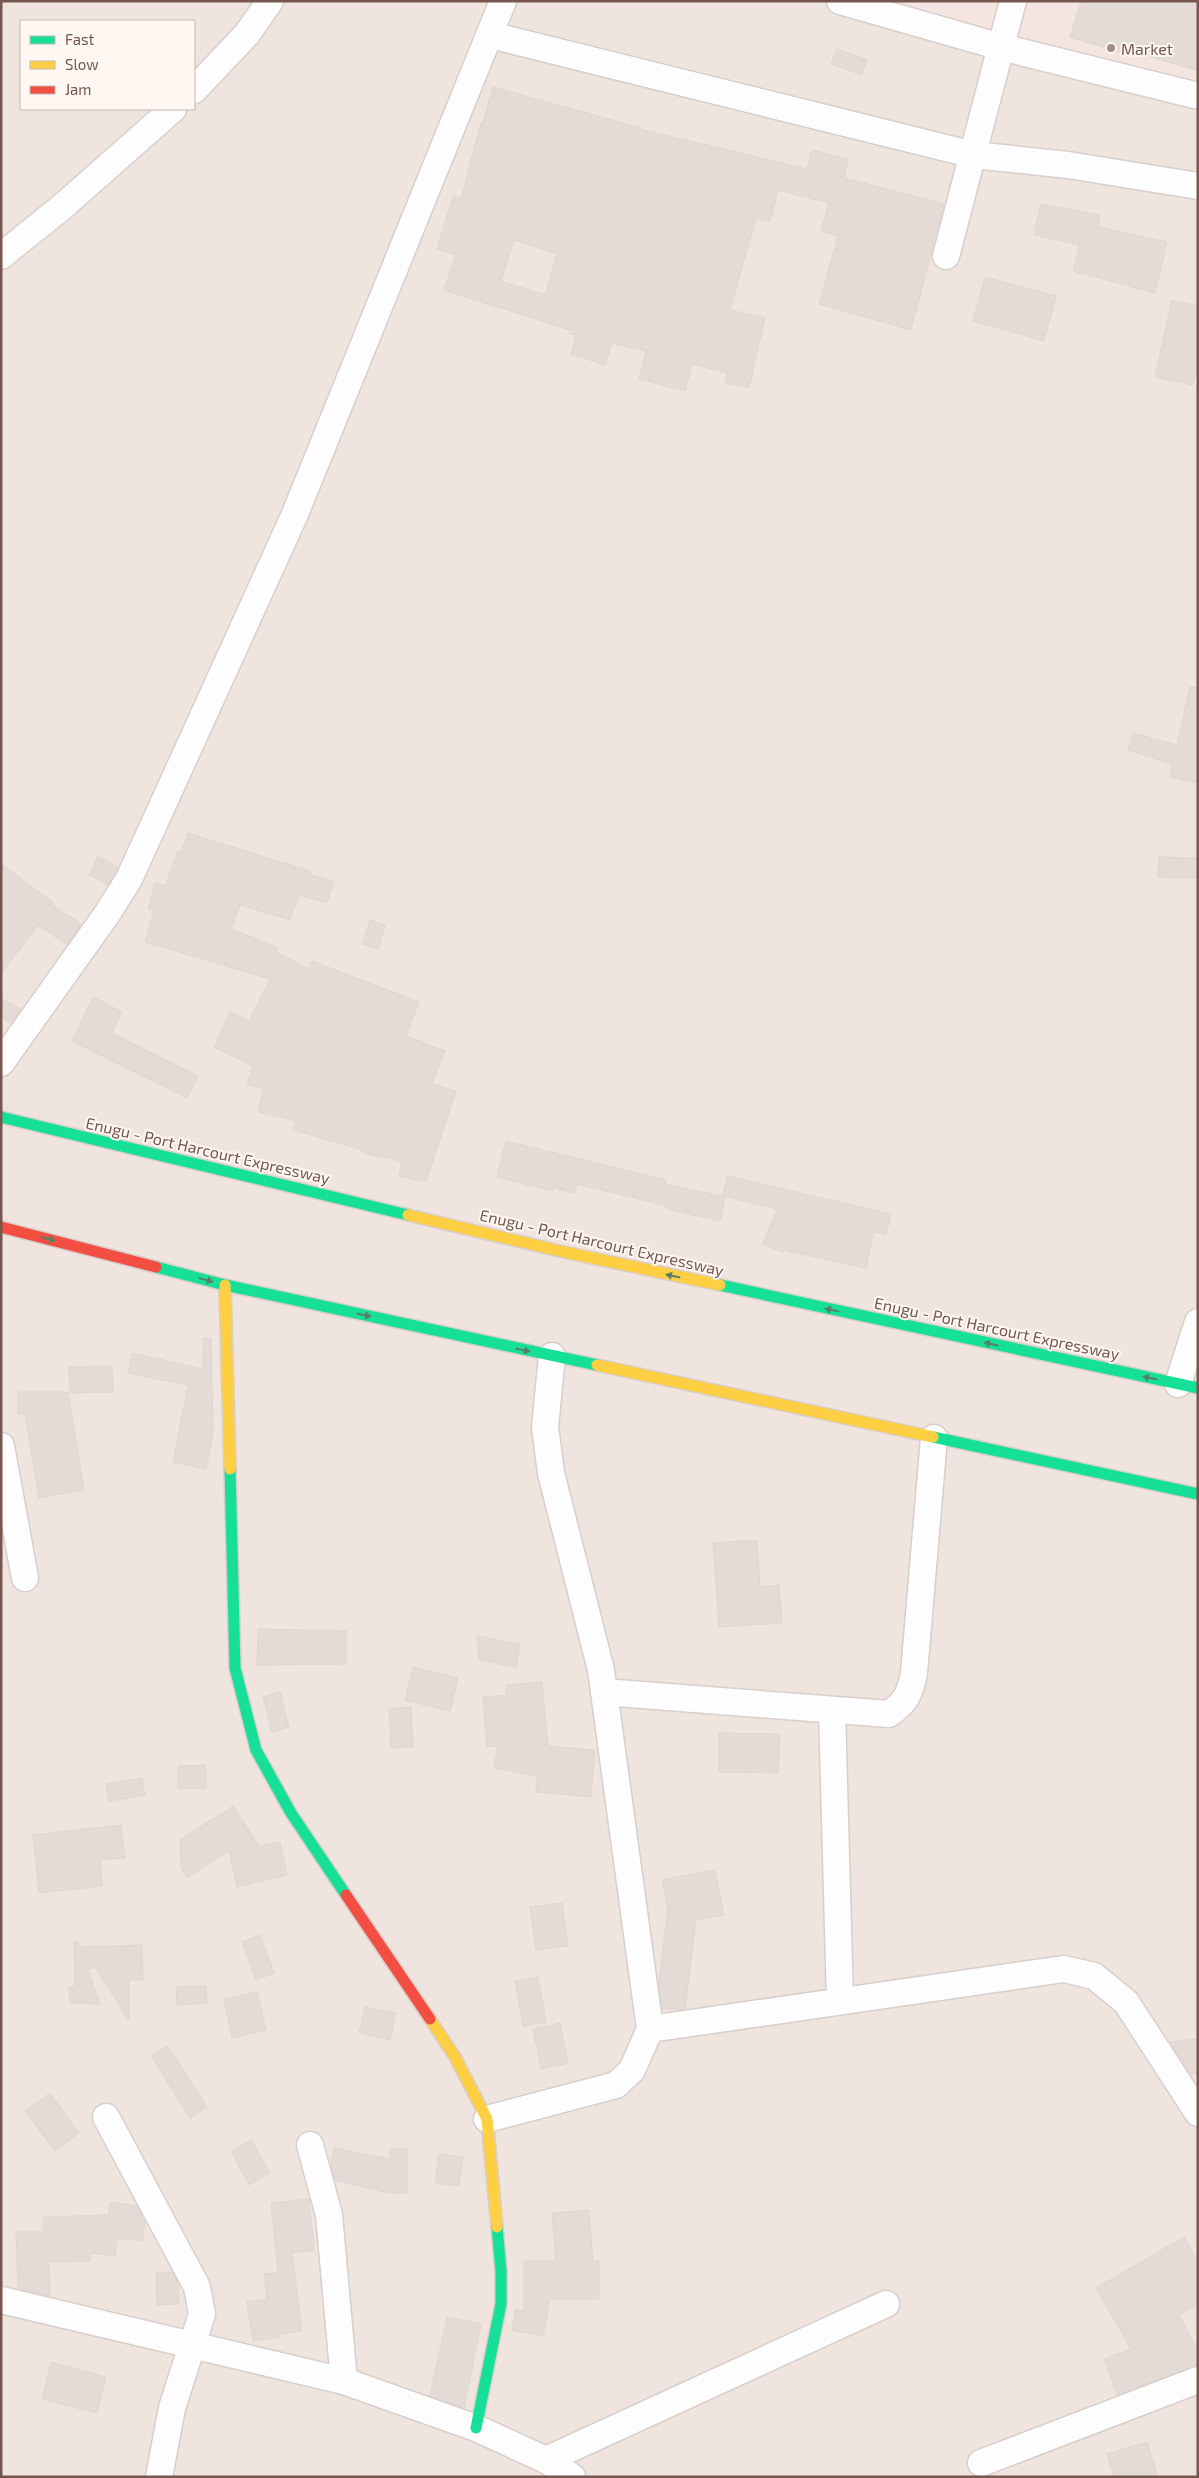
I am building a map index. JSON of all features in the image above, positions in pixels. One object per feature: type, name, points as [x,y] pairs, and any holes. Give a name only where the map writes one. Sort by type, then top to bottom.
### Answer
[{"type":"main road","name":"Enugu - Port Harcourt Expressway","points":[[1,1117],[564,1252],[1188,1386]]},
{"type":"main road","points":[[1,1227],[225,1285],[1198,1494]]},
{"type":"main road","points":[[225,1285],[235,1668],[256,1750],[291,1813],[455,2057],[486,2119],[501,2271],[500,2304],[476,2428]]},
{"type":"street","points":[[195,89],[247,34],[270,1]]},
{"type":"street","points":[[1,1063],[107,914],[129,879],[295,514],[503,1]]},
{"type":"street","points":[[840,1],[1001,47],[1198,96]]},
{"type":"street","points":[[946,256],[1013,1]]},
{"type":"street","points":[[490,35],[974,155],[1068,164],[1198,186]]},
{"type":"street","points":[[1,256],[62,207],[172,110]]},
{"type":"street","points":[[1188,1386],[1198,1322]]},
{"type":"street","points":[[486,2119],[616,2084],[632,2070],[650,2029],[604,1692],[551,1473],[545,1427],[552,1356]]},
{"type":"street","points":[[604,1692],[889,1714],[904,1704],[911,1688],[934,1438]]},
{"type":"street","points":[[1,1446],[25,1578]]},
{"type":"street","points":[[832,1710],[840,2001]]},
{"type":"street","points":[[650,2029],[1064,1969],[1094,1976],[1126,2002],[1198,2113]]},
{"type":"street","points":[[106,2117],[198,2287],[202,2314],[194,2345],[172,2408],[159,2477]]},
{"type":"street","points":[[310,2145],[329,2215],[344,2381]]},
{"type":"street","points":[[1,2300],[344,2381],[476,2428],[546,2460],[572,2477]]},
{"type":"street","points":[[546,2460],[886,2304]]},
{"type":"street","points":[[980,2463],[1198,2380]]},
{"type":"shaded area","points":[[1,1],[1198,1],[1198,2477],[1,2477]]},
{"type":"shaded area","name":"Market","points":[[851,1],[1198,1],[1198,95]]},
{"type":"building","points":[[1081,1],[1198,1],[1198,71],[1128,50],[1127,55],[1070,37]]},
{"type":"building","points":[[837,49],[867,60],[862,75],[831,64]]},
{"type":"building","points":[[493,87],[640,129],[807,169],[812,150],[848,159],[844,178],[944,204],[911,330],[819,304],[838,236],[821,231],[829,203],[778,190],[770,222],[756,218],[730,310],[765,318],[749,388],[725,383],[727,373],[692,364],[685,391],[639,379],[646,351],[612,343],[605,365],[571,354],[576,335],[569,334],[570,330],[444,290],[456,255],[437,249],[453,196],[461,199],[481,123],[483,123]],"holes":[[[514,240],[557,254],[545,295],[501,281]]]},
{"type":"building","points":[[1041,204],[1100,215],[1098,227],[1167,242],[1155,293],[1073,271],[1080,245],[1034,235]]},
{"type":"building","points":[[985,277],[1056,296],[1044,341],[973,321]]},
{"type":"building","points":[[1172,300],[1198,306],[1198,362],[1193,385],[1155,377]]},
{"type":"building","points":[[1190,687],[1198,688],[1198,783],[1170,777],[1173,764],[1128,750],[1133,733],[1177,745]]},
{"type":"building","points":[[188,833],[310,871],[309,874],[334,882],[327,903],[299,895],[290,920],[240,905],[231,929],[277,947],[276,952],[309,969],[312,961],[419,1002],[406,1036],[445,1051],[432,1084],[456,1091],[426,1182],[399,1176],[402,1161],[363,1153],[363,1150],[293,1130],[296,1121],[258,1112],[264,1089],[247,1084],[253,1066],[214,1047],[230,1012],[249,1021],[270,979],[145,942],[154,911],[148,909],[155,883],[165,886],[178,851],[181,853]]},
{"type":"building","points":[[98,856],[118,867],[108,885],[89,875]]},
{"type":"building","points":[[1159,857],[1198,858],[1198,878],[1158,877]]},
{"type":"building","points":[[1,864],[54,903],[52,905],[81,924],[67,945],[38,925],[1,974]]},
{"type":"building","points":[[370,920],[385,925],[378,949],[362,944]]},
{"type":"building","points":[[93,997],[122,1012],[112,1033],[198,1076],[187,1098],[72,1041]]},
{"type":"building","points":[[1,998],[21,1009],[11,1023],[1,1017]]},
{"type":"building","points":[[506,1141],[666,1180],[665,1184],[725,1197],[720,1221],[667,1209],[667,1206],[577,1184],[575,1193],[553,1188],[553,1191],[497,1177]]},
{"type":"building","points":[[728,1176],[891,1214],[886,1235],[874,1232],[866,1268],[783,1250],[783,1252],[763,1244],[777,1209],[722,1196]]},
{"type":"building","points":[[204,1338],[211,1338],[213,1433],[206,1469],[173,1462],[188,1385],[128,1373],[132,1353],[203,1369]]},
{"type":"building","points":[[112,1366],[113,1392],[70,1393],[69,1367]]},
{"type":"building","points":[[18,1392],[68,1392],[84,1490],[39,1498],[25,1414],[18,1414]]},
{"type":"building","points":[[757,1540],[760,1587],[779,1585],[782,1623],[719,1627],[713,1543]]},
{"type":"building","points":[[258,1629],[346,1631],[346,1664],[257,1665]]},
{"type":"building","points":[[477,1636],[520,1644],[516,1667],[479,1660]]},
{"type":"building","points":[[413,1667],[458,1678],[450,1711],[405,1700]]},
{"type":"building","points":[[542,1682],[548,1746],[595,1750],[591,1797],[536,1792],[537,1776],[494,1768],[498,1746],[487,1747],[483,1697],[506,1695],[506,1685]]},
{"type":"building","points":[[280,1692],[289,1727],[272,1732],[263,1697]]},
{"type":"building","points":[[411,1707],[413,1747],[391,1748],[389,1709]]},
{"type":"building","points":[[719,1733],[780,1734],[778,1773],[719,1772]]},
{"type":"building","points":[[206,1765],[206,1788],[178,1789],[178,1766]]},
{"type":"building","points":[[142,1778],[145,1795],[109,1801],[106,1784]]},
{"type":"building","points":[[233,1806],[259,1846],[280,1842],[287,1875],[237,1887],[229,1850],[187,1878],[181,1868],[180,1840]]},
{"type":"building","points":[[121,1825],[125,1858],[100,1860],[102,1886],[39,1893],[33,1835]]},
{"type":"building","points":[[715,1870],[724,1915],[696,1920],[685,2009],[662,2009],[659,1982],[668,1909],[662,1880]]},
{"type":"building","points":[[562,1903],[568,1946],[536,1950],[530,1907]]},
{"type":"building","points":[[260,1935],[274,1973],[256,1980],[242,1942]]},
{"type":"building","points":[[74,1942],[78,1942],[79,1947],[142,1945],[143,1980],[129,1980],[129,2021],[95,1967],[88,1970],[100,2004],[70,2003],[69,1987],[75,1987]]},
{"type":"building","points":[[538,1977],[546,2022],[523,2026],[515,1981]]},
{"type":"building","points":[[206,1986],[207,2003],[177,2005],[176,1987]]},
{"type":"building","points":[[257,1992],[266,2030],[232,2038],[224,1999]]},
{"type":"building","points":[[365,2007],[396,2013],[390,2040],[359,2033]]},
{"type":"building","points":[[560,2023],[568,2063],[541,2069],[533,2029]]},
{"type":"building","points":[[1198,2039],[1198,2074],[1191,2074],[1170,2042]]},
{"type":"building","points":[[168,2046],[207,2107],[190,2118],[151,2056]]},
{"type":"building","points":[[50,2093],[79,2133],[55,2151],[25,2111]]},
{"type":"building","points":[[251,2140],[270,2173],[249,2185],[231,2151]]},
{"type":"building","points":[[334,2148],[390,2159],[390,2149],[407,2149],[407,2193],[390,2193],[335,2180],[331,2165]]},
{"type":"building","points":[[439,2154],[463,2157],[459,2186],[435,2183]]},
{"type":"building","points":[[309,2199],[314,2250],[292,2253],[302,2331],[253,2341],[247,2302],[267,2299],[264,2274],[278,2272],[271,2203]]},
{"type":"building","points":[[110,2202],[137,2206],[145,2222],[142,2241],[117,2238],[115,2256],[90,2253],[90,2261],[49,2262],[50,2296],[18,2289],[16,2232],[44,2232],[43,2217],[108,2215]]},
{"type":"building","points":[[589,2210],[593,2261],[599,2261],[599,2299],[550,2299],[543,2336],[512,2330],[516,2309],[524,2311],[524,2261],[556,2261],[552,2213]]},
{"type":"building","points":[[1184,2237],[1198,2261],[1198,2304],[1179,2315],[1198,2351],[1198,2365],[1117,2395],[1104,2359],[1131,2349],[1096,2288]]},
{"type":"building","points":[[172,2272],[178,2283],[179,2304],[157,2305],[156,2273]]},
{"type":"building","points":[[447,2317],[481,2324],[464,2408],[430,2396]]},
{"type":"building","points":[[51,2362],[106,2377],[97,2413],[42,2399]]},
{"type":"building","points":[[1147,2442],[1158,2477],[1114,2477],[1107,2454]]},
{"type":"traffic: fast","points":[[1,1117],[408,1215]]},
{"type":"traffic: fast","points":[[156,1267],[225,1285],[597,1365]]},
{"type":"traffic: fast","points":[[720,1285],[1198,1388]]},
{"type":"traffic: fast","points":[[933,1437],[1198,1494]]},
{"type":"traffic: fast","points":[[230,1469],[235,1668],[256,1750],[291,1813],[346,1895]]},
{"type":"traffic: fast","points":[[476,2428],[501,2304],[501,2271],[497,2227]]},
{"type":"traffic: slow","points":[[408,1215],[564,1252],[720,1285]]},
{"type":"traffic: slow","points":[[225,1285],[230,1469]]},
{"type":"traffic: slow","points":[[597,1365],[933,1437]]},
{"type":"traffic: slow","points":[[430,2019],[455,2057],[487,2119],[497,2227]]},
{"type":"traffic: jam","points":[[1,1227],[156,1267]]},
{"type":"traffic: jam","points":[[346,1895],[430,2019]]},
{"type":"place","name":"Market","points":[[1111,48]]}]
